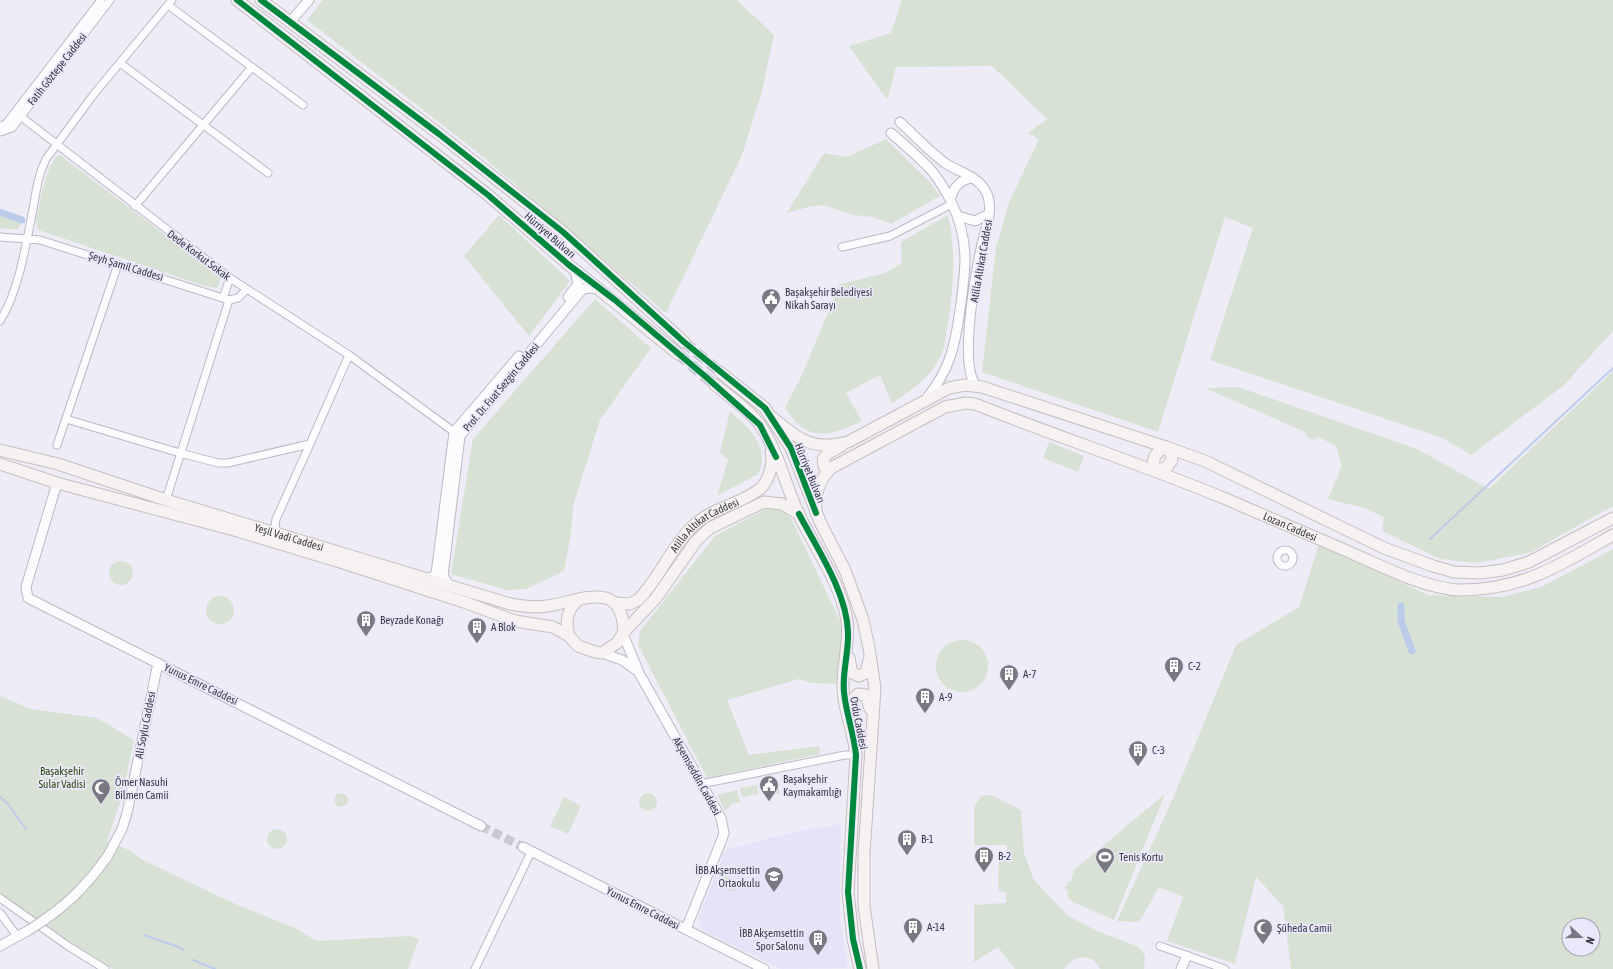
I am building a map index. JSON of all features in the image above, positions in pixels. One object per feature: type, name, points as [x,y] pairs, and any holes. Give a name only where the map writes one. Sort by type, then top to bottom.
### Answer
[{"type":"main road","name":"Hürriyet Bulvarı","points":[[237,0],[488,195],[572,267],[678,354]]},
{"type":"main road","name":"Hürriyet Bulvarı","points":[[261,0],[439,134],[583,249],[684,342]]},
{"type":"main road","points":[[572,267],[562,256],[564,246],[567,243],[572,243],[583,249]]},
{"type":"main road","name":"Hürriyet Bulvarı","points":[[720,372],[766,408],[773,418],[797,461],[816,513]]},
{"type":"main road","points":[[715,385],[754,418],[765,434],[799,514]]},
{"type":"main road","name":"Atilla Altıkat Caddesi","points":[[773,418],[808,443],[825,446],[848,442],[949,388],[965,385],[976,386]]},
{"type":"main road","name":"Lozan Caddesi","points":[[976,386],[1205,461],[1384,548],[1454,572],[1480,573],[1503,570],[1538,558],[1613,518]]},
{"type":"main road","name":"Lozan Caddesi","points":[[831,468],[945,407],[966,403],[975,404],[1041,430],[1156,471],[1224,498],[1375,564],[1431,584],[1457,590],[1490,589],[1524,581],[1545,573],[1613,535]]},
{"type":"main road","name":"Atilla Altıkat Caddesi","points":[[616,603],[630,604],[638,600],[686,532],[699,520],[752,493],[763,485],[770,472],[772,456],[765,434]]},
{"type":"main road","points":[[816,513],[815,497],[817,489],[824,476],[831,468],[824,466],[823,462],[825,457],[848,442]]},
{"type":"main road","points":[[1166,447],[1172,453],[1172,460],[1167,467],[1156,471],[1154,467],[1154,457],[1157,452],[1166,447]]},
{"type":"main road","name":"Yeşil Vadi Caddesi","points":[[0,450],[61,465],[166,500],[449,585],[487,598],[519,606],[544,607],[597,596],[616,603]]},
{"type":"main road","name":"Yeşil Vadi Caddesi","points":[[0,464],[57,483],[220,526],[333,560],[464,602],[515,621],[554,627],[569,636],[574,643],[583,649],[602,653]]},
{"type":"main road","points":[[61,465],[68,471],[69,476],[66,481],[57,483],[50,478],[50,472],[52,467],[61,465]]},
{"type":"main road","name":"Atilla Altıkat Caddesi","points":[[623,633],[651,605],[696,541],[710,528],[764,502],[782,504],[799,514]]},
{"type":"main road","name":"Ordu Caddesi","points":[[816,513],[854,594],[870,648],[874,688],[864,854],[864,906],[873,969]]},
{"type":"main road","name":"Ordu Caddesi","points":[[799,514],[836,587],[844,609],[848,633],[844,661],[843,690],[856,755],[848,892],[853,939],[860,969]]},
{"type":"main road","points":[[569,636],[567,617],[571,608],[579,599]]},
{"type":"main road","points":[[602,653],[614,646],[623,633],[622,616],[616,603]]},
{"type":"main road","points":[[848,633],[850,670],[855,676],[863,676],[866,673],[870,648]]},
{"type":"main road","points":[[850,720],[854,697],[858,694],[866,695],[869,700],[872,729]]},
{"type":"street","name":"Fatih Göztepe Caddesi","points":[[0,132],[12,128],[18,114],[101,0]]},
{"type":"street","name":"Fatih Göztepe Caddesi","points":[[0,126],[6,124],[18,114],[110,0]]},
{"type":"street","points":[[288,21],[302,0]]},
{"type":"street","points":[[288,21],[309,0]]},
{"type":"street","points":[[0,321],[6,311],[13,292],[27,240],[40,170],[56,144],[170,2],[303,105]]},
{"type":"street","points":[[120,63],[268,172]]},
{"type":"street","points":[[134,206],[252,67]]},
{"type":"street","name":"Dede Korkut Sokak","points":[[18,114],[134,206],[246,290],[349,355],[457,434]]},
{"type":"street","name":"Atilla Altıkat Caddesi","points":[[900,122],[946,163],[973,178],[985,190],[988,197],[989,214],[978,261],[968,343],[968,368],[971,378],[976,386]]},
{"type":"street","name":"Atilla Altıkat Caddesi","points":[[891,133],[932,171],[958,216],[965,241],[966,253],[963,292],[955,343],[946,371],[925,400]]},
{"type":"street","points":[[842,247],[890,236],[951,202],[958,183],[962,180],[973,178]]},
{"type":"street","points":[[958,216],[975,221],[989,214]]},
{"type":"street","name":"Şeyh Şamil Caddesi","points":[[0,236],[27,240],[40,240],[226,299]]},
{"type":"street","points":[[57,445],[118,264]]},
{"type":"street","name":"Prof. Dr. Fuat Sezgin Caddesi","points":[[429,579],[436,574],[457,434],[578,284],[572,267]]},
{"type":"street","points":[[166,500],[226,299],[230,278]]},
{"type":"street","name":"Prof. Dr. Fuat Sezgin Caddesi","points":[[449,585],[443,576],[457,434],[581,291],[586,288],[599,289]]},
{"type":"street","points":[[226,299],[238,298],[246,290]]},
{"type":"street","points":[[277,533],[275,526],[276,520],[349,355]]},
{"type":"street","points":[[66,419],[218,463],[228,463],[310,444]]},
{"type":"street","name":"Yunus Emre Caddesi","points":[[57,483],[26,587],[26,595],[40,604],[481,826]]},
{"type":"street","points":[[260,528],[270,525],[276,520]]},
{"type":"street","name":"Akşemseddin Caddesi","points":[[623,633],[639,673],[721,818],[724,833],[686,929]]},
{"type":"street","name":"Akşemseddin Caddesi","points":[[602,653],[622,660],[639,673]]},
{"type":"street","name":"Ali Soylu Caddesi","points":[[0,946],[52,916],[72,900],[91,880],[107,857],[122,829],[127,813],[158,663]]},
{"type":"street","points":[[701,784],[845,755],[856,755]]},
{"type":"street","name":"Yunus Emre Caddesi","points":[[523,847],[764,969]]},
{"type":"street","points":[[475,969],[531,852]]},
{"type":"street","points":[[0,898],[45,931],[105,969]]},
{"type":"street","points":[[0,913],[16,936]]},
{"type":"street","points":[[1160,946],[1225,969]]},
{"type":"street","points":[[1181,969],[1187,956]]},
{"type":"shaded area","name":"İBB Akşemsettin Ortaokulu","points":[[841,824],[840,917],[848,968],[781,969],[702,930],[698,919],[725,850],[798,831]]},
{"type":"green space","points":[[323,0],[737,0],[774,35],[762,91],[742,155],[666,313],[476,151],[307,20]]},
{"type":"green space","points":[[902,0],[1613,0],[1613,331],[1563,386],[1471,455],[1443,438],[1210,360],[1253,228],[1225,217],[1158,432],[982,372],[996,247],[1010,200],[1039,139],[1028,133],[1047,119],[992,66],[896,67],[887,100],[849,46],[891,33]]},
{"type":"green space","points":[[886,139],[929,181],[940,196],[891,224],[873,217],[853,215],[824,205],[808,207],[787,213],[824,153],[847,157]]},
{"type":"green space","points":[[60,155],[219,276],[221,279],[217,288],[205,286],[38,230],[36,220],[42,191],[49,169],[56,156]]},
{"type":"green space","points":[[0,215],[21,223],[18,230],[0,228]]},
{"type":"green space","points":[[499,215],[570,281],[529,336],[464,256]]},
{"type":"green space","points":[[948,215],[953,249],[953,282],[944,348],[935,366],[923,380],[892,403],[880,375],[846,393],[862,421],[839,431],[819,434],[801,427],[793,419],[785,407],[801,377],[840,284],[885,273],[902,263],[901,242]]},
{"type":"green space","points":[[595,299],[651,348],[600,420],[573,506],[571,534],[564,571],[526,589],[506,590],[451,574],[473,439]]},
{"type":"green space","points":[[1613,371],[1613,506],[1529,553],[1476,563],[1440,559],[1382,531],[1384,517],[1364,508],[1328,499],[1342,466],[1336,446],[1319,437],[1313,440],[1307,437],[1305,432],[1205,388],[1238,387],[1417,449],[1489,489]]},
{"type":"green space","points":[[730,411],[751,431],[756,439],[762,455],[761,464],[758,474],[717,496],[728,460],[720,452]]},
{"type":"green space","points":[[1049,442],[1084,456],[1078,472],[1043,458]]},
{"type":"green space","points":[[768,508],[782,509],[791,518],[845,631],[839,684],[810,683],[799,679],[727,700],[749,755],[819,746],[820,754],[707,778],[638,645],[640,631],[715,536]]},
{"type":"green space","points":[[1319,544],[1428,595],[1501,597],[1541,587],[1613,549],[1613,969],[1291,969],[1283,906],[1256,877],[1235,964],[1167,941],[1183,897],[1159,887],[1139,922],[1117,921],[1174,796],[1236,645],[1299,607]]},
{"type":"green space","points":[[121,561],[129,565],[133,573],[129,581],[121,585],[113,581],[109,573],[113,565]]},
{"type":"green space","points":[[220,596],[230,600],[234,610],[230,620],[220,624],[210,620],[206,610],[210,600]]},
{"type":"green space","points":[[957,640],[967,640],[977,644],[984,651],[988,661],[988,671],[984,681],[977,688],[967,692],[957,692],[947,688],[940,681],[936,671],[936,661],[940,651],[947,644]]},
{"type":"green space","name":"Başakşehir Sular Vadisi","points":[[0,696],[31,709],[97,718],[134,740],[122,797],[107,841],[129,850],[141,859],[233,903],[295,928],[317,941],[411,936],[419,939],[408,969],[113,969],[88,956],[0,896]]},
{"type":"green space","points":[[777,781],[780,793],[775,794],[772,791],[762,793],[760,784]]},
{"type":"green space","points":[[757,785],[758,794],[742,797],[740,788]]},
{"type":"green space","points":[[737,790],[740,802],[733,803],[725,811],[717,795]]},
{"type":"green space","points":[[338,793],[344,793],[348,797],[348,803],[344,807],[338,807],[334,803],[334,797]]},
{"type":"green space","points":[[648,793],[654,796],[657,802],[654,808],[648,811],[642,808],[639,802],[642,796]]},
{"type":"green space","points":[[1165,794],[1114,920],[1073,902],[1067,895],[1068,892],[1065,888],[1068,881],[1071,881],[1074,870]]},
{"type":"green space","points":[[981,796],[993,796],[1021,810],[1024,853],[1034,880],[1068,916],[1097,931],[1139,947],[1145,956],[1144,969],[1100,969],[1092,960],[1083,957],[1078,958],[1068,964],[1064,969],[1015,969],[998,947],[974,962],[974,905],[1006,903],[1006,892],[998,891],[999,857],[1007,857],[1007,845],[974,845],[974,806]]},
{"type":"green space","points":[[564,797],[581,806],[568,834],[550,826]]},
{"type":"green space","points":[[277,829],[284,832],[287,839],[284,846],[277,849],[270,846],[267,839],[270,832]]},
{"type":"green space","points":[[723,874],[738,882],[734,892],[718,886]]},
{"type":"waterway","points":[[0,212],[22,220]]},
{"type":"waterway","points":[[1430,539],[1613,368]]},
{"type":"waterway","points":[[1401,606],[1401,621],[1412,651]]},
{"type":"waterway","points":[[0,797],[7,803],[26,829]]},
{"type":"waterway","points":[[144,935],[179,947],[183,950]]},
{"type":"waterway","points":[[193,960],[215,969]]},
{"type":"tunnel","points":[[684,342],[720,372]]},
{"type":"tunnel","points":[[678,354],[715,385]]},
{"type":"tunnel","points":[[481,826],[523,847]]},
{"type":"cycle path","points":[[237,0],[488,195],[569,265],[615,300],[706,377],[760,425],[776,457]]},
{"type":"cycle path","points":[[261,0],[439,134],[563,232],[684,342],[765,408],[791,448],[816,513]]},
{"type":"cycle path","points":[[799,514],[837,586],[846,617],[848,647],[844,677],[844,692],[856,755],[848,892],[853,939],[860,969]]},
{"type":"place","name":"Başakşehir Belediyesi Nikah Sarayı","points":[[771,315]]},
{"type":"place","name":"Beyzade Konağı","points":[[366,637]]},
{"type":"place","name":"A Blok","points":[[477,644]]},
{"type":"place","name":"C-2","points":[[1174,683]]},
{"type":"place","name":"A-7","points":[[1009,691]]},
{"type":"place","name":"A-9","points":[[925,714]]},
{"type":"place","name":"C-3","points":[[1138,767]]},
{"type":"place","name":"Başakşehir Kaymakamlığı","points":[[769,802]]},
{"type":"place","name":"Ömer Nasuhi Bilmen Camii","points":[[101,805]]},
{"type":"place","name":"B-1","points":[[907,856]]},
{"type":"place","name":"B-2","points":[[984,873]]},
{"type":"place","name":"Tenis Kortu","points":[[1105,874]]},
{"type":"place","name":"İBB Akşemsettin Ortaokulu","points":[[774,893]]},
{"type":"place","name":"A-14","points":[[913,944]]},
{"type":"place","name":"Şüheda Camii","points":[[1263,945]]},
{"type":"place","name":"İBB Akşemsettin Spor Salonu","points":[[818,956]]}]
